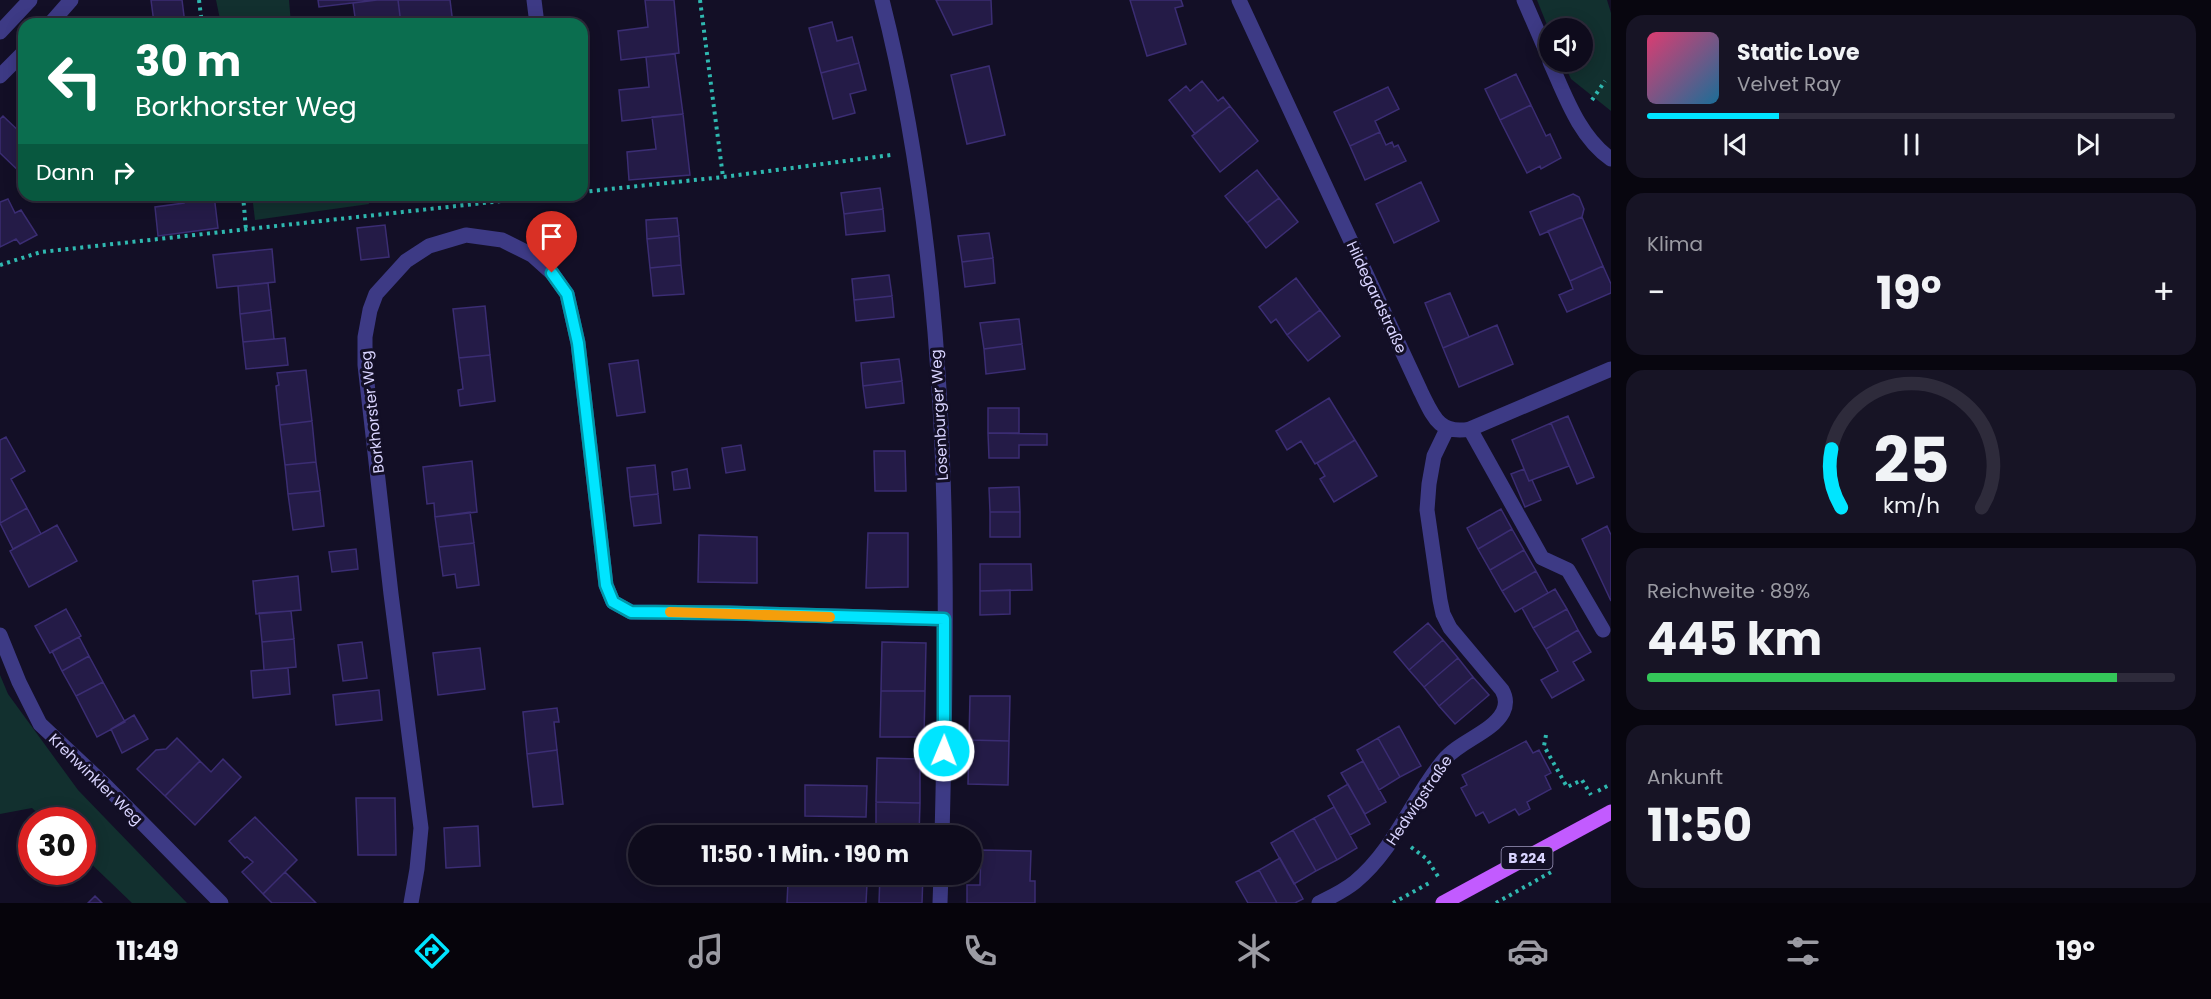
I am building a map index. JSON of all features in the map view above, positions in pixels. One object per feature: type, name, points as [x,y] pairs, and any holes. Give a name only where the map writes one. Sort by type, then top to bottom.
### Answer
[{"type":"main road","name":"B 224","points":[[1443,903],[1611,812]]},
{"type":"street","points":[[0,32],[30,0]]},
{"type":"street","points":[[55,18],[71,0]]},
{"type":"street","points":[[534,0],[536,18]]},
{"type":"street","name":"Losenburger Weg","points":[[882,0],[914,152],[930,273],[942,424],[945,730],[942,825]]},
{"type":"street","name":"Hildegardstraße","points":[[1239,0],[1421,392],[1438,422],[1447,429]]},
{"type":"street","points":[[1524,0],[1539,35]]},
{"type":"street","points":[[0,76],[18,58]]},
{"type":"street","points":[[1555,72],[1576,118],[1590,139],[1611,159]]},
{"type":"street","name":"Borkhorster Weg","points":[[411,903],[421,828],[391,594],[365,365],[365,337],[370,310],[376,294],[405,261],[429,246],[466,235],[502,240],[532,255],[552,273],[567,294],[578,343],[606,585],[613,602],[631,612],[944,619]]},
{"type":"street","points":[[1447,429],[1470,429],[1611,369]]},
{"type":"street","name":"Hedwigstraße","points":[[1319,903],[1353,884],[1367,871],[1395,837],[1443,761],[1455,748],[1493,724],[1504,711],[1505,696],[1450,628],[1443,614],[1440,600],[1427,510],[1434,456],[1447,429]]},
{"type":"street","points":[[1470,429],[1542,558],[1568,570],[1603,630]]},
{"type":"street","name":"Krehwinkler Weg","points":[[0,635],[19,682],[40,724],[104,784],[221,903]]},
{"type":"street","points":[[940,903],[941,885]]},
{"type":"path","points":[[199,0],[201,18]]},
{"type":"path","points":[[700,0],[723,177]]},
{"type":"path","points":[[1590,103],[1605,81]]},
{"type":"path","points":[[588,191],[723,177],[896,154]]},
{"type":"path","points":[[244,201],[246,230]]},
{"type":"path","points":[[0,265],[41,252],[492,201]]},
{"type":"path","points":[[1546,735],[1544,746],[1567,788],[1582,780],[1591,795]]},
{"type":"path","points":[[1418,853],[1427,859],[1439,878]]},
{"type":"green space","points":[[216,0],[289,0],[290,18],[220,18]]},
{"type":"green space","points":[[1537,0],[1607,0],[1611,13],[1611,111],[1571,79],[1568,72],[1593,72],[1593,18],[1544,18]]},
{"type":"green space","points":[[253,201],[368,201],[369,204],[255,220]]},
{"type":"green space","points":[[0,675],[8,694],[78,790],[94,807],[18,807],[18,811],[0,814]]},
{"type":"green space","points":[[96,809],[187,903],[132,903],[96,868]]},
{"type":"building","points":[[151,0],[182,0],[184,18],[153,18]]},
{"type":"building","points":[[318,0],[377,0],[319,7]]},
{"type":"building","points":[[398,0],[400,18],[355,18],[353,3]]},
{"type":"building","points":[[398,0],[450,0],[452,18],[400,18]]},
{"type":"building","points":[[645,0],[674,0],[679,53],[621,60],[618,31],[648,27]]},
{"type":"building","points":[[936,0],[991,0],[992,24],[953,35]]},
{"type":"building","points":[[1130,0],[1181,0],[1183,6],[1175,8],[1186,44],[1147,56]]},
{"type":"building","points":[[832,22],[837,41],[852,37],[859,63],[821,73],[809,28]]},
{"type":"building","points":[[675,54],[683,114],[622,121],[619,90],[649,87],[646,57]]},
{"type":"building","points":[[859,63],[866,90],[850,94],[855,113],[833,119],[821,73]]},
{"type":"building","points":[[989,66],[1005,135],[967,144],[951,75]]},
{"type":"building","points":[[1516,74],[1531,105],[1500,120],[1485,89]]},
{"type":"building","points":[[1202,81],[1218,101],[1223,97],[1230,106],[1195,134],[1169,100],[1186,86],[1190,91]]},
{"type":"building","points":[[1388,87],[1399,109],[1375,121],[1380,132],[1350,146],[1334,112]]},
{"type":"building","points":[[1531,105],[1546,136],[1550,134],[1561,158],[1541,169],[1540,166],[1527,173],[1500,120]]},
{"type":"building","points":[[1230,106],[1258,141],[1220,172],[1192,136]]},
{"type":"building","points":[[683,114],[690,175],[629,180],[627,152],[656,149],[652,117]]},
{"type":"building","points":[[3,116],[18,130],[18,170],[0,153],[0,119]]},
{"type":"building","points":[[1380,132],[1386,145],[1392,142],[1394,147],[1398,145],[1406,161],[1365,180],[1350,146]]},
{"type":"building","points":[[1257,170],[1279,198],[1247,223],[1225,196]]},
{"type":"building","points":[[1421,182],[1439,221],[1394,243],[1376,204]]},
{"type":"building","points":[[880,188],[883,209],[844,214],[841,193]]},
{"type":"building","points":[[1573,194],[1579,197],[1584,209],[1582,217],[1540,235],[1530,212]]},
{"type":"building","points":[[1279,198],[1298,222],[1266,248],[1247,223]]},
{"type":"building","points":[[8,199],[15,213],[21,210],[37,235],[20,244],[16,239],[0,247],[0,202]]},
{"type":"building","points":[[184,201],[215,201],[218,228],[158,236],[155,207],[184,203]]},
{"type":"building","points":[[883,209],[885,231],[846,235],[844,214]]},
{"type":"building","points":[[1582,217],[1603,266],[1570,281],[1548,231]]},
{"type":"building","points":[[677,218],[679,236],[647,239],[646,220]]},
{"type":"building","points":[[385,225],[389,257],[361,260],[357,228]]},
{"type":"building","points":[[989,233],[993,258],[962,262],[958,236]]},
{"type":"building","points":[[679,236],[681,265],[650,268],[647,239]]},
{"type":"building","points":[[272,249],[275,282],[217,288],[213,255]]},
{"type":"building","points":[[993,258],[995,283],[965,287],[962,262]]},
{"type":"building","points":[[681,265],[684,294],[653,296],[650,268]]},
{"type":"building","points":[[1603,266],[1611,284],[1611,293],[1567,312],[1559,295],[1573,289],[1570,281]]},
{"type":"building","points":[[889,275],[892,296],[854,300],[852,279]]},
{"type":"building","points":[[1296,278],[1320,310],[1287,335],[1276,319],[1271,323],[1259,307]]},
{"type":"building","points":[[268,283],[271,310],[240,314],[238,286]]},
{"type":"building","points":[[1450,293],[1469,337],[1443,348],[1425,303]]},
{"type":"building","points":[[892,296],[894,317],[856,321],[854,300]]},
{"type":"building","points":[[485,306],[490,355],[459,358],[453,309]]},
{"type":"building","points":[[271,310],[274,339],[243,342],[240,314]]},
{"type":"building","points":[[1320,310],[1340,336],[1308,361],[1287,335]]},
{"type":"building","points":[[1019,319],[1022,344],[984,349],[980,323]]},
{"type":"building","points":[[1497,325],[1513,364],[1459,387],[1443,348]]},
{"type":"building","points":[[285,338],[288,365],[246,369],[243,342]]},
{"type":"building","points":[[1022,344],[1025,369],[986,374],[984,349]]},
{"type":"building","points":[[490,355],[495,401],[460,406],[458,390],[463,389],[459,358]]},
{"type":"building","points":[[899,359],[902,381],[863,386],[861,363]]},
{"type":"building","points":[[638,360],[645,412],[617,416],[609,364]]},
{"type":"building","points":[[306,370],[312,421],[280,425],[277,373]]},
{"type":"building","points":[[902,381],[904,403],[866,408],[863,386]]},
{"type":"building","points":[[1329,398],[1355,440],[1315,464],[1301,441],[1287,450],[1276,431]]},
{"type":"building","points":[[988,408],[1019,408],[1019,433],[988,433]]},
{"type":"building","points":[[1568,416],[1594,477],[1577,484],[1551,423]]},
{"type":"building","points":[[312,421],[316,462],[285,465],[280,425]]},
{"type":"building","points":[[1551,423],[1569,466],[1529,481],[1512,440]]},
{"type":"building","points":[[988,433],[1047,434],[1047,445],[1019,445],[1019,458],[989,458]]},
{"type":"building","points":[[6,437],[25,471],[11,479],[27,508],[0,523],[0,440]]},
{"type":"building","points":[[1355,440],[1377,476],[1334,502],[1320,479],[1325,476],[1317,463]]},
{"type":"building","points":[[741,445],[745,470],[726,473],[722,448]]},
{"type":"building","points":[[874,451],[905,451],[906,491],[875,491]]},
{"type":"building","points":[[472,461],[477,512],[435,517],[434,503],[427,504],[423,467]]},
{"type":"building","points":[[316,462],[320,491],[288,494],[285,465]]},
{"type":"building","points":[[655,465],[658,494],[630,497],[627,468]]},
{"type":"building","points":[[687,469],[690,488],[674,490],[672,472]]},
{"type":"building","points":[[1524,469],[1541,500],[1525,507],[1511,474]]},
{"type":"building","points":[[1019,487],[1020,512],[990,512],[989,488]]},
{"type":"building","points":[[320,491],[324,526],[293,530],[288,494]]},
{"type":"building","points":[[658,494],[661,523],[634,526],[630,497]]},
{"type":"building","points":[[27,508],[41,534],[13,549],[0,523]]},
{"type":"building","points":[[1501,509],[1512,529],[1478,549],[1467,528]]},
{"type":"building","points":[[470,512],[474,543],[439,547],[435,517]]},
{"type":"building","points":[[990,512],[1020,512],[1020,537],[990,537]]},
{"type":"building","points":[[57,525],[77,561],[29,587],[10,551]]},
{"type":"building","points":[[1607,526],[1611,535],[1611,601],[1582,539]]},
{"type":"building","points":[[1512,529],[1524,550],[1490,570],[1478,549]]},
{"type":"building","points":[[868,533],[908,533],[908,587],[866,588]]},
{"type":"building","points":[[699,535],[757,537],[757,583],[698,582]]},
{"type":"building","points":[[474,543],[479,585],[457,588],[455,574],[443,576],[439,547]]},
{"type":"building","points":[[356,549],[358,569],[332,572],[329,552]]},
{"type":"building","points":[[1524,550],[1536,571],[1502,591],[1490,570]]},
{"type":"building","points":[[980,564],[1031,564],[1032,590],[980,591]]},
{"type":"building","points":[[1536,571],[1548,593],[1515,612],[1502,591]]},
{"type":"building","points":[[298,576],[301,610],[256,614],[253,581]]},
{"type":"building","points":[[1555,589],[1567,609],[1533,628],[1522,608]]},
{"type":"building","points":[[1010,590],[1010,614],[980,615],[980,591]]},
{"type":"building","points":[[66,609],[81,636],[50,653],[35,626]]},
{"type":"building","points":[[1567,609],[1578,630],[1546,649],[1533,628]]},
{"type":"building","points":[[291,611],[294,639],[262,642],[259,613]]},
{"type":"building","points":[[1428,623],[1443,640],[1409,670],[1394,652]]},
{"type":"building","points":[[1578,630],[1591,652],[1573,662],[1584,680],[1552,698],[1541,680],[1558,671],[1546,649]]},
{"type":"building","points":[[79,637],[89,656],[62,671],[52,651]]},
{"type":"building","points":[[294,639],[296,667],[264,670],[262,642]]},
{"type":"building","points":[[1443,640],[1458,658],[1424,687],[1409,670]]},
{"type":"building","points":[[362,642],[367,678],[343,681],[338,645]]},
{"type":"building","points":[[882,642],[926,643],[925,691],[881,691]]},
{"type":"building","points":[[480,648],[485,689],[438,695],[433,653]]},
{"type":"building","points":[[89,656],[103,682],[76,696],[62,671]]},
{"type":"building","points":[[1458,658],[1473,677],[1439,706],[1424,687]]},
{"type":"building","points":[[288,668],[290,694],[253,698],[251,671]]},
{"type":"building","points":[[1473,677],[1489,695],[1455,724],[1439,706]]},
{"type":"building","points":[[103,682],[125,722],[97,737],[76,696]]},
{"type":"building","points":[[379,690],[382,720],[336,725],[333,695]]},
{"type":"building","points":[[881,691],[925,691],[924,737],[880,737]]},
{"type":"building","points":[[970,696],[1010,696],[1009,741],[969,740]]},
{"type":"building","points":[[557,708],[559,722],[554,722],[557,750],[527,754],[523,712]]},
{"type":"building","points":[[134,715],[148,739],[122,753],[111,729]]},
{"type":"building","points":[[1399,726],[1421,766],[1400,777],[1378,738]]},
{"type":"building","points":[[177,738],[200,761],[165,796],[137,769],[156,750],[166,749]]},
{"type":"building","points":[[1378,738],[1400,777],[1379,790],[1357,750]]},
{"type":"building","points":[[969,740],[1009,741],[1008,785],[968,784]]},
{"type":"building","points":[[1526,741],[1533,753],[1539,750],[1551,773],[1545,776],[1551,789],[1527,802],[1530,809],[1519,815],[1515,809],[1489,823],[1483,812],[1476,816],[1461,788],[1467,785],[1462,775]]},
{"type":"building","points":[[557,750],[563,804],[533,807],[527,754]]},
{"type":"building","points":[[877,758],[920,759],[920,803],[876,802]]},
{"type":"building","points":[[223,759],[241,777],[195,825],[165,796],[200,761],[211,772]]},
{"type":"building","points":[[1363,761],[1386,802],[1365,814],[1341,773]]},
{"type":"building","points":[[1348,784],[1370,824],[1350,835],[1328,796]]},
{"type":"building","points":[[805,785],[867,786],[866,817],[805,816]]},
{"type":"building","points":[[356,798],[395,798],[396,855],[358,855]]},
{"type":"building","points":[[876,802],[920,803],[919,825],[876,825]]},
{"type":"building","points":[[1334,807],[1357,848],[1337,860],[1314,818]]},
{"type":"building","points":[[255,817],[297,860],[263,894],[242,872],[253,862],[245,858],[229,841]]},
{"type":"building","points":[[1314,818],[1337,860],[1316,871],[1293,830]]},
{"type":"building","points":[[478,826],[480,866],[446,868],[444,828]]},
{"type":"building","points":[[1293,830],[1316,871],[1294,884],[1271,843]]},
{"type":"building","points":[[982,850],[1031,851],[1030,881],[1035,881],[1035,903],[967,903],[967,885],[982,885]]},
{"type":"building","points":[[1280,858],[1303,899],[1295,903],[1277,903],[1259,870]]},
{"type":"building","points":[[1259,870],[1277,903],[1248,903],[1236,882]]},
{"type":"building","points":[[285,872],[316,903],[272,903],[263,894]]},
{"type":"building","points":[[788,885],[867,885],[866,903],[787,903]]},
{"type":"building","points":[[880,885],[923,885],[922,903],[879,903]]},
{"type":"building","points":[[95,896],[102,903],[88,903]]},
{"type":"slow traffic","points":[[670,612],[830,617]]},
{"type":"route","points":[[552,273],[567,294],[578,343],[592,448],[606,585],[613,602],[631,612],[944,619],[944,751]]}]
